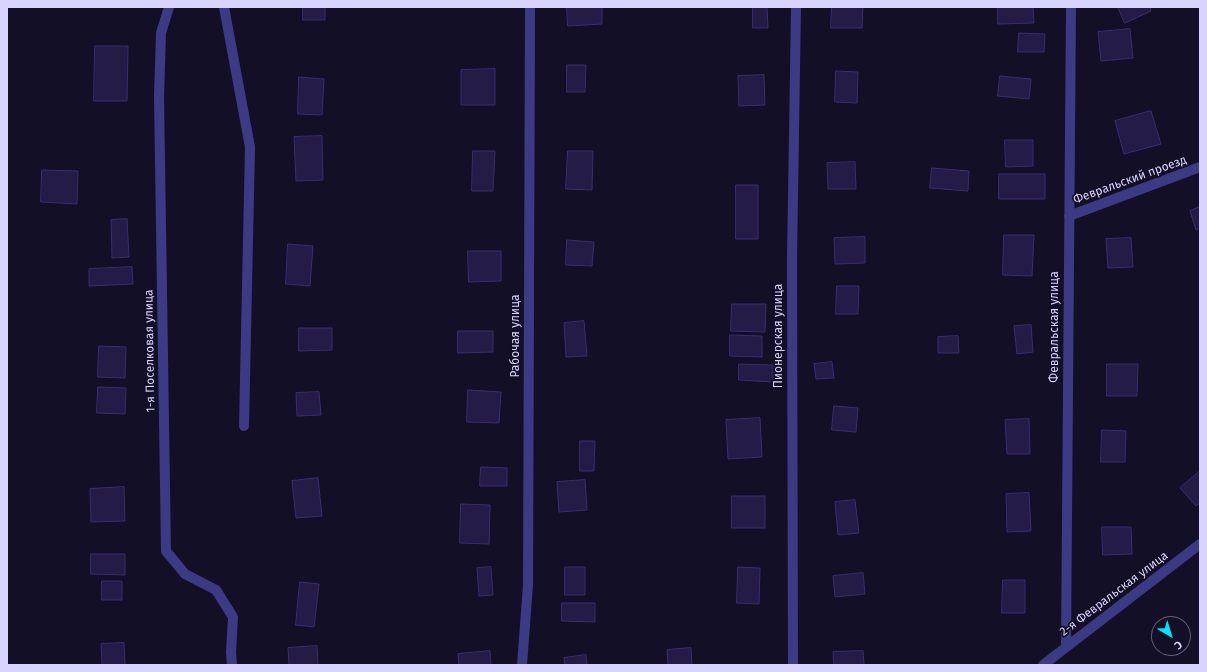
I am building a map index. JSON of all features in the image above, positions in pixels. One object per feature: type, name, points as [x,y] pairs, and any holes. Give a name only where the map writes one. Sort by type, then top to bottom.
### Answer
[{"type":"street","name":"1-я Поселковая улица","points":[[169,7],[161,32],[159,96],[166,551],[185,574],[216,590],[233,617],[231,652],[232,665]]},
{"type":"street","points":[[224,7],[250,146],[244,426]]},
{"type":"street","name":"Рабочая улица","points":[[522,665],[528,585],[530,7]]},
{"type":"street","name":"Пионерская улица","points":[[793,665],[792,258],[796,7]]},
{"type":"street","name":"Февральская улица","points":[[1066,647],[1071,7]]},
{"type":"street","name":"Февральский проезд","points":[[1069,216],[1200,167]]},
{"type":"street","name":"2-я Февральская улица","points":[[1043,665],[1200,544]]},
{"type":"building","points":[[303,7],[325,7],[325,20],[303,20]]},
{"type":"building","points":[[567,7],[602,7],[602,24],[568,26]]},
{"type":"building","points":[[753,7],[767,7],[768,28],[753,28]]},
{"type":"building","points":[[832,7],[863,7],[862,28],[831,28]]},
{"type":"building","points":[[998,7],[1033,7],[1034,23],[998,24]]},
{"type":"building","points":[[1118,7],[1150,7],[1151,11],[1125,23]]},
{"type":"building","points":[[1130,29],[1133,58],[1101,61],[1098,32]]},
{"type":"building","points":[[1019,33],[1045,34],[1044,52],[1018,52]]},
{"type":"building","points":[[95,46],[128,46],[127,101],[94,101]]},
{"type":"building","points":[[567,65],[586,65],[585,92],[567,92]]},
{"type":"building","points":[[495,69],[495,105],[461,105],[461,70]]},
{"type":"building","points":[[836,71],[858,72],[857,103],[835,102]]},
{"type":"building","points":[[764,75],[765,105],[739,106],[738,76]]},
{"type":"building","points":[[1000,76],[1031,79],[1029,99],[998,96]]},
{"type":"building","points":[[299,77],[324,79],[322,115],[298,114]]},
{"type":"building","points":[[1151,111],[1161,144],[1124,154],[1115,121]]},
{"type":"building","points":[[322,136],[323,180],[296,181],[294,137]]},
{"type":"building","points":[[1005,140],[1033,140],[1033,166],[1006,167]]},
{"type":"building","points":[[473,151],[495,151],[493,191],[472,191]]},
{"type":"building","points":[[568,151],[593,151],[592,190],[566,189]]},
{"type":"building","points":[[855,162],[856,189],[828,189],[827,163]]},
{"type":"building","points":[[932,168],[969,171],[968,191],[930,188]]},
{"type":"building","points":[[42,170],[78,171],[77,204],[41,202]]},
{"type":"building","points":[[999,174],[1045,174],[1045,199],[999,199]]},
{"type":"building","points":[[736,185],[758,185],[758,239],[736,239]]},
{"type":"building","points":[[1200,207],[1200,228],[1196,230],[1190,211]]},
{"type":"building","points":[[127,219],[129,257],[112,258],[111,220]]},
{"type":"building","points":[[1004,235],[1034,235],[1032,276],[1003,275]]},
{"type":"building","points":[[865,237],[865,263],[835,264],[834,238]]},
{"type":"building","points":[[1131,238],[1133,267],[1108,268],[1106,239]]},
{"type":"building","points":[[567,240],[594,242],[592,266],[566,265]]},
{"type":"building","points":[[288,244],[313,246],[310,286],[286,284]]},
{"type":"building","points":[[468,251],[501,251],[501,281],[469,282]]},
{"type":"building","points":[[132,267],[133,284],[89,286],[89,269]]},
{"type":"building","points":[[837,286],[859,286],[858,314],[836,314]]},
{"type":"building","points":[[732,304],[766,304],[765,332],[731,331]]},
{"type":"building","points":[[584,321],[587,356],[566,357],[564,323]]},
{"type":"building","points":[[1031,325],[1033,352],[1017,354],[1014,326]]},
{"type":"building","points":[[299,328],[332,328],[332,350],[299,351]]},
{"type":"building","points":[[458,331],[493,331],[493,352],[458,353]]},
{"type":"building","points":[[730,335],[762,336],[762,357],[730,356]]},
{"type":"building","points":[[958,336],[959,353],[938,353],[938,337]]},
{"type":"building","points":[[99,346],[126,347],[125,378],[98,377]]},
{"type":"building","points":[[832,362],[834,378],[816,379],[814,364]]},
{"type":"building","points":[[739,364],[773,365],[773,382],[739,380]]},
{"type":"building","points":[[1107,364],[1138,364],[1137,396],[1107,396]]},
{"type":"building","points":[[98,387],[126,388],[125,414],[97,413]]},
{"type":"building","points":[[468,390],[501,392],[499,423],[467,422]]},
{"type":"building","points":[[319,392],[321,415],[297,416],[296,393]]},
{"type":"building","points":[[834,406],[858,408],[856,432],[832,430]]},
{"type":"building","points":[[760,418],[762,457],[728,459],[726,420]]},
{"type":"building","points":[[1029,419],[1030,454],[1007,454],[1005,420]]},
{"type":"building","points":[[1102,430],[1126,431],[1125,462],[1101,462]]},
{"type":"building","points":[[580,441],[595,441],[594,471],[580,471]]},
{"type":"building","points":[[481,467],[507,468],[507,486],[480,486]]},
{"type":"building","points":[[1200,471],[1200,503],[1196,506],[1180,488]]},
{"type":"building","points":[[318,478],[322,516],[296,518],[292,481]]},
{"type":"building","points":[[585,480],[587,510],[559,512],[557,482]]},
{"type":"building","points":[[124,487],[125,521],[91,522],[90,489]]},
{"type":"building","points":[[1029,493],[1031,531],[1007,532],[1006,494]]},
{"type":"building","points":[[732,496],[765,496],[765,528],[732,528]]},
{"type":"building","points":[[855,500],[859,533],[838,535],[835,502]]},
{"type":"building","points":[[461,504],[490,505],[489,544],[460,543]]},
{"type":"building","points":[[1102,527],[1131,527],[1132,554],[1103,555]]},
{"type":"building","points":[[91,554],[125,554],[125,575],[91,574]]},
{"type":"building","points":[[491,567],[493,595],[479,596],[477,568]]},
{"type":"building","points":[[565,567],[585,567],[585,595],[565,595]]},
{"type":"building","points":[[738,567],[760,568],[759,604],[737,603]]},
{"type":"building","points":[[863,573],[865,594],[835,597],[833,576]]},
{"type":"building","points":[[1003,580],[1025,580],[1025,613],[1002,613]]},
{"type":"building","points":[[102,581],[122,581],[122,600],[102,600]]},
{"type":"building","points":[[300,582],[319,584],[314,627],[296,625]]},
{"type":"building","points":[[562,603],[595,603],[595,622],[562,621]]},
{"type":"building","points":[[124,643],[125,665],[102,665],[101,644]]},
{"type":"building","points":[[317,646],[318,665],[289,665],[288,648]]},
{"type":"building","points":[[691,648],[692,665],[668,665],[667,650]]},
{"type":"building","points":[[490,651],[491,665],[459,665],[458,654]]},
{"type":"building","points":[[863,651],[864,665],[834,665],[833,652]]},
{"type":"building","points":[[586,655],[587,665],[565,665],[564,658]]}]
